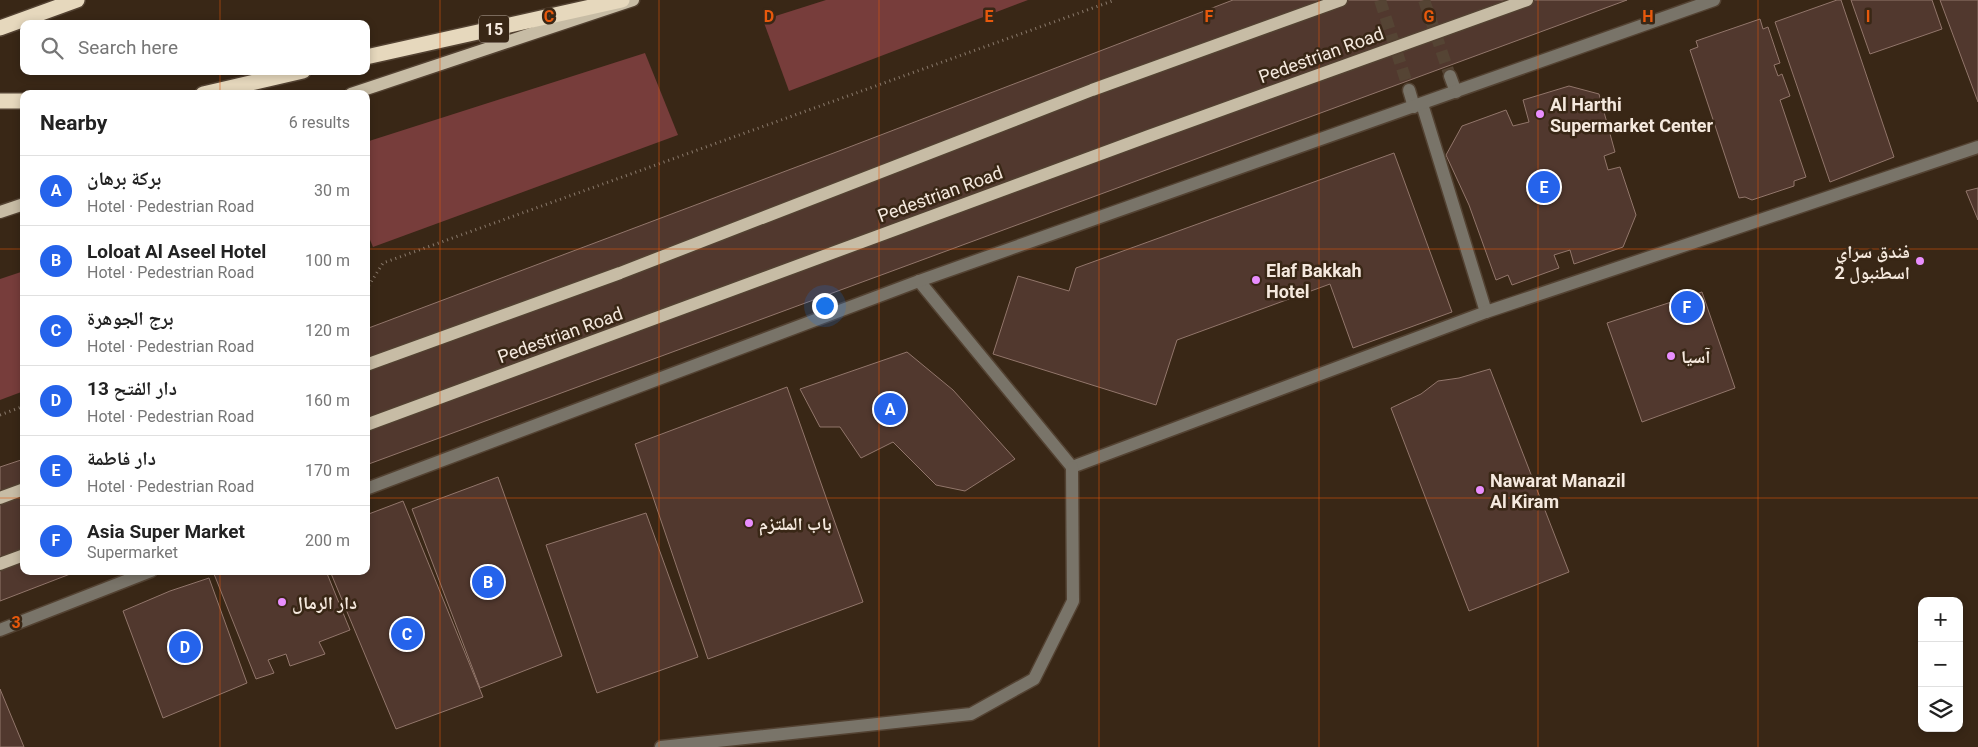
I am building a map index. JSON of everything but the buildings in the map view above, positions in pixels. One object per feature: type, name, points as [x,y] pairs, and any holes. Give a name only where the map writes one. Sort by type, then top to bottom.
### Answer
[{"type":"highway","points":[[22,20],[77,0]]},
{"type":"highway","name":"15","points":[[370,56],[622,0]]},
{"type":"highway","points":[[0,28],[20,21]]},
{"type":"highway","points":[[221,90],[286,75]]},
{"type":"highway","points":[[0,101],[20,101]]},
{"type":"main road","points":[[363,90],[633,0]]},
{"type":"main road","points":[[370,364],[620,273],[1092,90],[1341,0]]},
{"type":"main road","name":"Pedestrian Road","points":[[370,424],[1140,139],[1527,0]]},
{"type":"main road","points":[[0,212],[20,205]]},
{"type":"main road","points":[[0,498],[20,490]]},
{"type":"main road","points":[[0,564],[20,556]]},
{"type":"street","points":[[370,487],[919,281],[1714,0]]},
{"type":"street","points":[[1450,76],[1456,92]]},
{"type":"street","points":[[1409,90],[1418,105],[1486,312]]},
{"type":"street","points":[[1072,467],[1486,312],[1978,147]]},
{"type":"street","points":[[660,747],[971,714],[1034,679],[1073,601],[1072,467],[919,281]]},
{"type":"street","points":[[0,630],[142,575]]},
{"type":"path","points":[[370,284],[383,263],[1115,0]]},
{"type":"path","points":[[0,415],[20,408]]},
{"type":"shaded area","points":[[826,0],[1028,0],[789,91],[763,20]]},
{"type":"shaded area","points":[[645,53],[678,135],[373,247],[370,240],[370,141]]},
{"type":"shaded area","points":[[20,272],[20,392],[0,400],[0,279]]},
{"type":"tunnel","points":[[1380,0],[1409,90]]},
{"type":"tunnel","points":[[1424,0],[1450,76]]},
{"type":"place","name":"Al Harthi Supermarket Center","points":[[1540,114]]},
{"type":"place","name":"دار فاطمة","points":[[1544,187]]},
{"type":"place","name":"فندق سراي اسطنبول 2","points":[[1920,261]]},
{"type":"place","name":"Elaf Bakkah Hotel","points":[[1256,280]]},
{"type":"place","name":"Asia Super Market","points":[[1687,307]]},
{"type":"place","name":"آسيا","points":[[1671,356]]},
{"type":"place","name":"بركة برهان","points":[[890,409]]},
{"type":"place","name":"Nawarat Manazil Al Kiram","points":[[1480,490]]},
{"type":"place","name":"باب الملتزم","points":[[749,523]]},
{"type":"place","name":"Loloat Al Aseel Hotel","points":[[488,582]]},
{"type":"place","name":"دار الرمال","points":[[282,602]]},
{"type":"place","name":"برج الجوهرة","points":[[407,634]]},
{"type":"place","name":"دار الفتح 13","points":[[185,647]]}]
